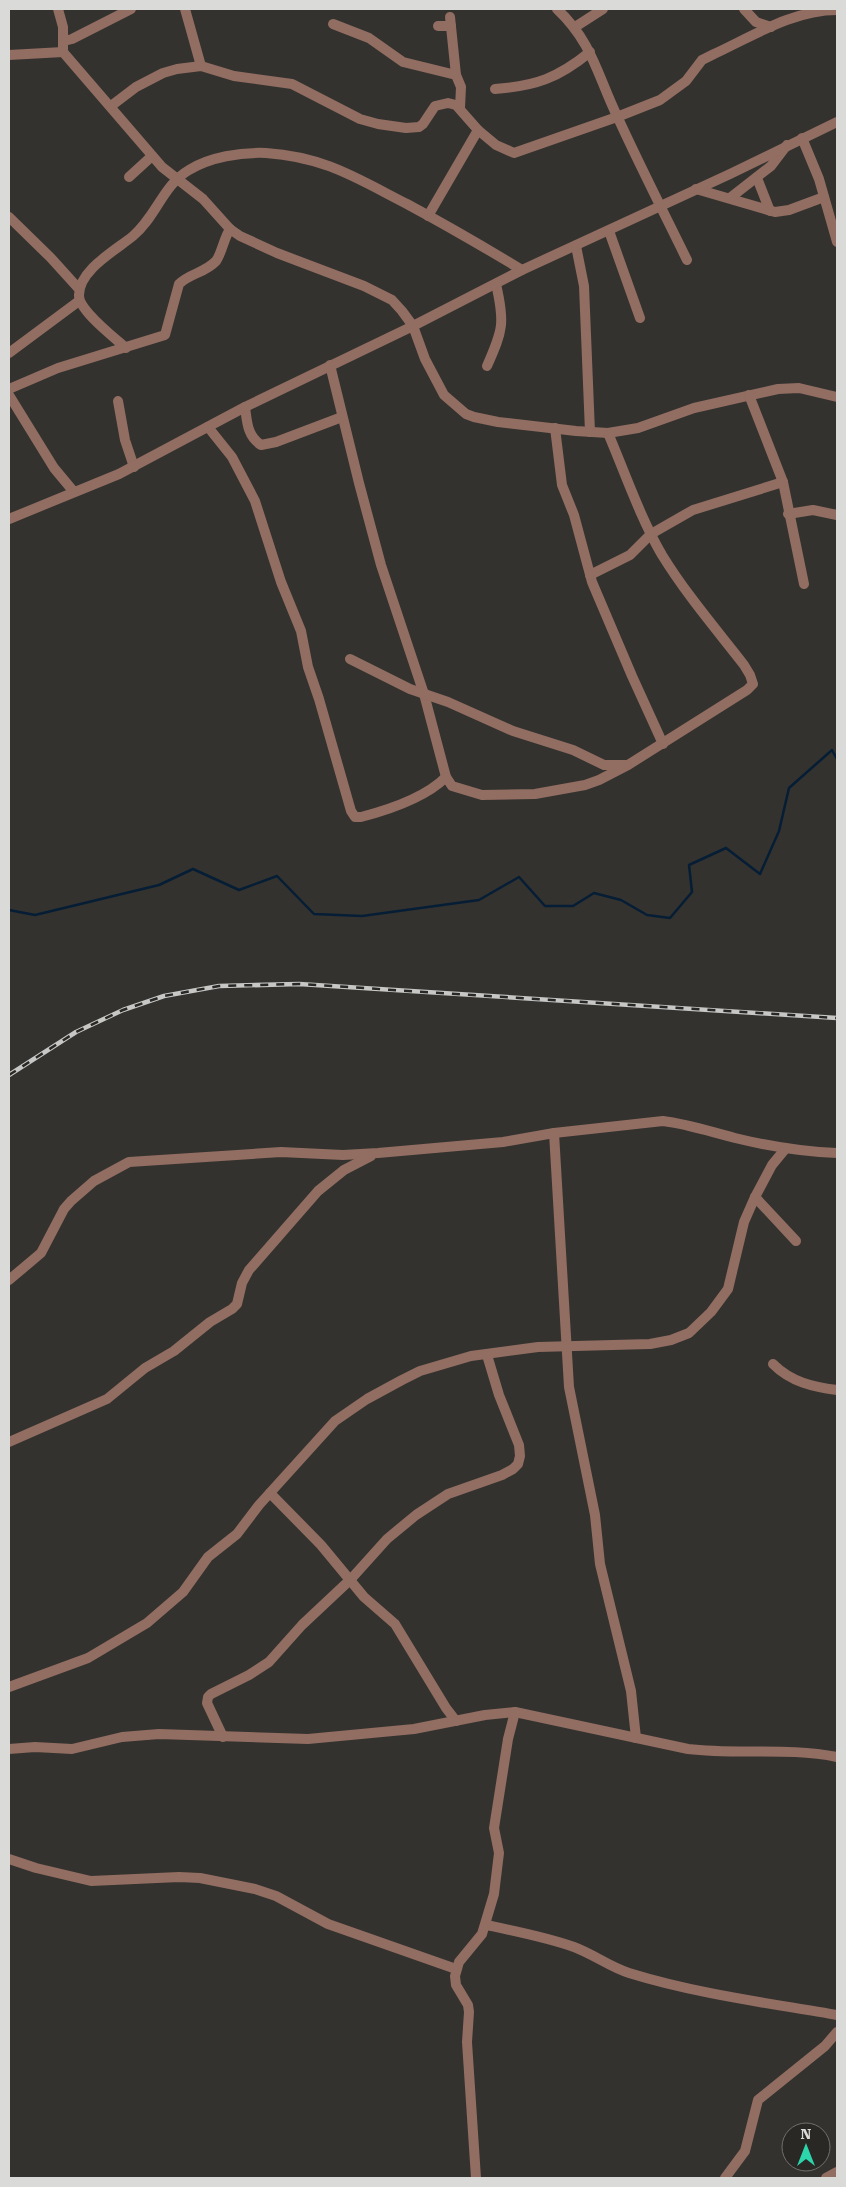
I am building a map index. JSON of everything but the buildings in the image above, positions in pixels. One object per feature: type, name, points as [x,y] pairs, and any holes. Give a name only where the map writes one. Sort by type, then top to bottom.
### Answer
[{"type":"street","points":[[58,9],[63,27],[64,52],[73,65],[111,106],[152,156],[203,199],[240,236],[270,250],[381,294],[396,304],[413,326],[425,359],[444,395],[459,410],[482,419],[608,433],[638,428],[694,408],[778,389],[799,388],[837,397]]},
{"type":"street","points":[[64,41],[72,39],[131,9]]},
{"type":"street","points":[[185,9],[201,66]]},
{"type":"street","points":[[557,9],[575,27],[590,52],[617,117],[687,260]]},
{"type":"street","points":[[575,27],[603,9]]},
{"type":"street","points":[[744,9],[756,22],[771,27]]},
{"type":"street","points":[[111,106],[136,87],[163,74],[178,69],[201,66],[234,76],[292,84],[360,119],[378,124],[414,128],[424,124],[435,106],[448,103],[460,108],[478,130],[496,145],[514,153],[660,100],[686,81],[702,60],[771,27],[807,13],[837,10]]},
{"type":"street","points":[[438,26],[451,22],[456,75],[461,87],[460,108]]},
{"type":"street","points":[[332,24],[369,38],[404,62],[456,75]]},
{"type":"street","points":[[9,55],[64,52]]},
{"type":"street","points":[[495,90],[528,86],[552,78],[573,66],[590,52]]},
{"type":"street","points":[[9,519],[134,466],[245,407],[413,326],[522,270],[609,231],[661,204],[837,122]]},
{"type":"street","points":[[428,216],[478,130]]},
{"type":"street","points":[[802,138],[824,197],[837,242]]},
{"type":"street","points":[[730,198],[757,178],[778,159],[787,145]]},
{"type":"street","points":[[126,348],[100,325],[79,302],[79,289],[86,275],[141,229],[176,178],[210,160],[264,153],[292,155],[317,161],[342,170],[428,216],[522,270]]},
{"type":"street","points":[[129,177],[152,156]]},
{"type":"street","points":[[757,178],[770,212]]},
{"type":"street","points":[[696,189],[770,212],[789,210],[824,197]]},
{"type":"street","points":[[9,218],[60,267],[79,289]]},
{"type":"street","points":[[9,389],[86,358],[126,348],[165,335],[179,284],[184,278],[209,268],[215,262],[230,228]]},
{"type":"street","points":[[609,231],[640,318]]},
{"type":"street","points":[[576,246],[584,286],[590,432]]},
{"type":"street","points":[[487,366],[503,326],[496,284]]},
{"type":"street","points":[[9,353],[79,302]]},
{"type":"street","points":[[330,365],[381,565],[424,694],[446,777],[452,786],[469,793],[519,795],[585,785],[599,780],[663,744],[747,690],[752,684],[750,675],[744,665],[683,586],[651,534],[608,433]]},
{"type":"street","points":[[9,395],[54,468],[74,492]]},
{"type":"street","points":[[749,395],[783,482],[788,514],[804,584]]},
{"type":"street","points":[[118,401],[125,440],[134,466]]},
{"type":"street","points":[[245,407],[248,428],[256,441],[261,445],[276,442],[342,417]]},
{"type":"street","points":[[208,427],[232,456],[255,501],[281,582],[301,631],[308,667],[351,811],[355,817],[398,806],[436,785],[446,777]]},
{"type":"street","points":[[555,428],[562,485],[574,515],[590,575],[663,744]]},
{"type":"street","points":[[590,575],[630,556],[651,534],[677,518],[705,505],[783,482]]},
{"type":"street","points":[[788,514],[813,510],[837,516]]},
{"type":"street","points":[[350,658],[424,694],[448,702],[512,731],[582,754],[604,765],[628,765]]},
{"type":"street","points":[[9,1280],[41,1253],[64,1209],[71,1201],[94,1181],[121,1165],[138,1161],[280,1152],[343,1155],[378,1154],[664,1121],[681,1123],[736,1138],[786,1148],[837,1153]]},
{"type":"street","points":[[554,1133],[569,1387],[595,1515],[600,1564],[631,1691],[636,1738]]},
{"type":"street","points":[[9,1687],[88,1658],[147,1623],[179,1596],[208,1557],[238,1534],[270,1493],[323,1433],[343,1414],[420,1371],[458,1358],[538,1347],[650,1344],[671,1340],[690,1333],[711,1312],[728,1288],[744,1222],[772,1166],[786,1148]]},
{"type":"street","points":[[9,1442],[107,1399],[145,1368],[174,1351],[210,1322],[232,1309],[237,1304],[242,1283],[250,1270],[318,1191],[351,1166],[378,1154]]},
{"type":"street","points":[[755,1197],[796,1241]]},
{"type":"street","points":[[223,1737],[209,1707],[208,1697],[269,1662],[302,1625],[351,1579],[387,1539],[416,1515],[448,1494],[502,1475],[518,1464],[520,1456],[519,1445],[499,1395],[487,1355]]},
{"type":"street","points":[[773,1364],[785,1376],[802,1384],[837,1390]]},
{"type":"street","points":[[270,1493],[351,1579],[364,1597],[396,1624],[446,1708],[456,1721]]},
{"type":"street","points":[[476,2178],[467,2042],[469,2012],[468,2005],[456,1985],[456,1969],[459,1962],[478,1942],[486,1925],[494,1894],[499,1848],[494,1828],[508,1739],[515,1712]]},
{"type":"street","points":[[9,1749],[35,1747],[72,1749],[122,1737],[150,1734],[308,1739],[414,1729],[492,1714],[515,1712],[636,1738],[708,1751],[804,1752],[837,1757]]},
{"type":"street","points":[[9,1859],[36,1868],[91,1881],[179,1876],[255,1888],[276,1896],[328,1924],[456,1969]]},
{"type":"street","points":[[486,1925],[562,1943],[627,1972],[666,1983],[739,1999],[837,2015]]},
{"type":"street","points":[[725,2178],[745,2151],[758,2100],[825,2046],[837,2032]]},
{"type":"street","points":[[826,2178],[837,2172]]},
{"type":"waterway","points":[[9,910],[35,915],[159,885],[193,869],[239,890],[277,876],[314,914],[362,916],[479,900],[519,877],[545,906],[573,906],[594,893],[621,900],[647,915],[670,918],[692,892],[689,865],[726,848],[760,874],[779,831],[789,788],[832,750],[837,759]]},
{"type":"railway","points":[[9,1075],[76,1032],[123,1010],[164,996],[219,986],[299,984],[837,1018]]}]
